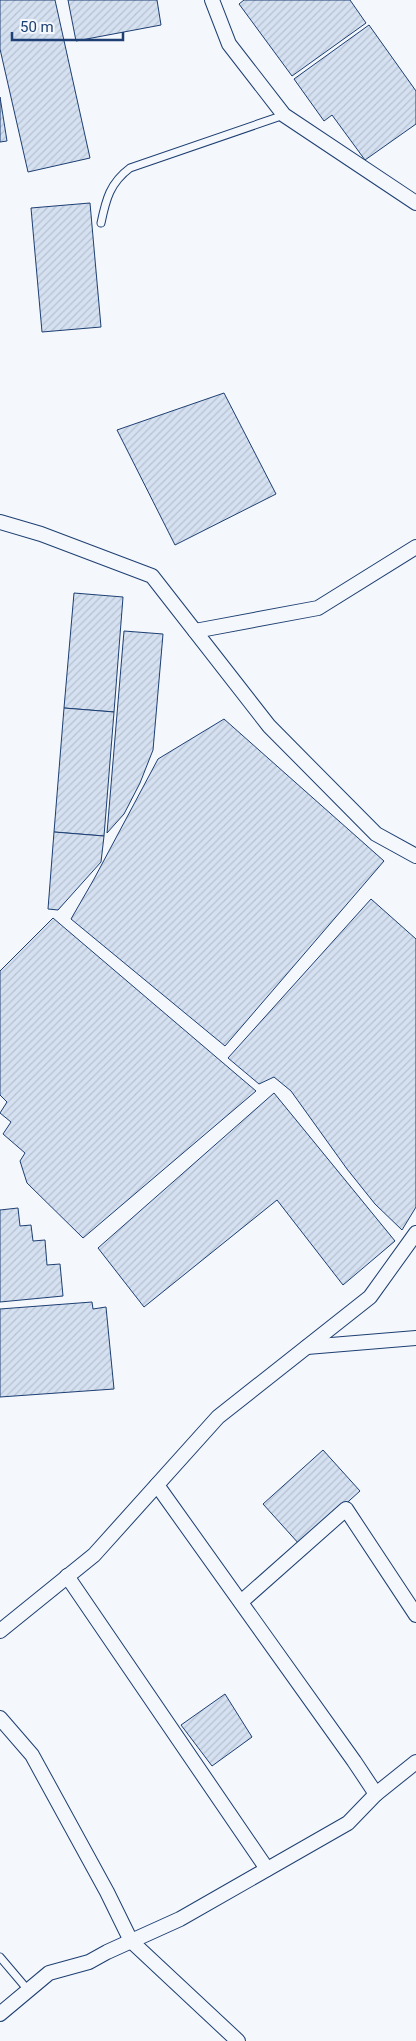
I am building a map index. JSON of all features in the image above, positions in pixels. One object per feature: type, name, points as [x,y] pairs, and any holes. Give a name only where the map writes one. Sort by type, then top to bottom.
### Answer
[{"type":"street","points":[[212,0],[229,44],[284,115],[416,203]]},
{"type":"street","points":[[0,522],[41,534],[152,576],[276,733],[376,834],[416,856]]},
{"type":"street","points":[[195,631],[318,608],[416,547]]},
{"type":"street","points":[[0,1631],[94,1555],[218,1417],[370,1297],[416,1233]]},
{"type":"street","points":[[307,1346],[416,1338]]},
{"type":"street","points":[[157,1485],[376,1794]]},
{"type":"street","points":[[241,1602],[346,1509],[416,1615]]},
{"type":"street","points":[[67,1576],[267,1869]]},
{"type":"street","points":[[0,1718],[32,1755],[107,1892],[131,1941],[238,2041]]},
{"type":"street","points":[[0,2014],[49,1973],[89,1962],[180,1919],[348,1823],[376,1794],[416,1762]]},
{"type":"lane","points":[[102,223],[106,198],[110,189],[116,180],[130,168],[284,115]]},
{"type":"lane","points":[[0,1957],[28,1990]]},
{"type":"building","points":[[0,0],[55,0],[90,158],[28,172],[0,49]]},
{"type":"building","points":[[68,0],[157,0],[161,25],[76,41]]},
{"type":"building","points":[[244,0],[350,0],[366,23],[292,76],[239,4]]},
{"type":"building","points":[[369,25],[416,91],[416,124],[365,160],[332,115],[324,121],[294,79]]},
{"type":"building","points":[[0,97],[7,141],[0,142]]},
{"type":"building","points":[[90,203],[101,327],[42,332],[31,208]]},
{"type":"building","points":[[224,393],[276,494],[175,545],[117,430]]},
{"type":"building","points":[[74,593],[123,597],[114,712],[64,708]]},
{"type":"building","points":[[124,631],[163,634],[153,750],[140,783],[124,814],[107,833]]},
{"type":"building","points":[[64,708],[114,712],[104,836],[54,832]]},
{"type":"building","points":[[224,719],[384,861],[225,1046],[71,919],[158,759]]},
{"type":"building","points":[[54,832],[104,836],[101,862],[58,910],[48,909]]},
{"type":"building","points":[[371,899],[416,939],[416,1207],[402,1230],[375,1204],[347,1169],[291,1091],[274,1077],[259,1084],[228,1058]]},
{"type":"building","points":[[53,918],[256,1091],[83,1238],[27,1183],[20,1161],[25,1153],[3,1134],[11,1122],[0,1113],[7,1102],[0,1095],[0,971]]},
{"type":"building","points":[[274,1093],[395,1241],[343,1285],[277,1200],[144,1307],[98,1248]]},
{"type":"building","points":[[18,1208],[20,1226],[31,1225],[33,1241],[45,1240],[47,1265],[60,1264],[63,1296],[0,1302],[0,1210]]},
{"type":"building","points":[[92,1302],[93,1309],[106,1307],[114,1389],[0,1397],[0,1309]]},
{"type":"building","points":[[323,1450],[360,1491],[300,1545],[263,1504]]},
{"type":"building","points":[[225,1694],[252,1737],[212,1766],[181,1725]]}]
